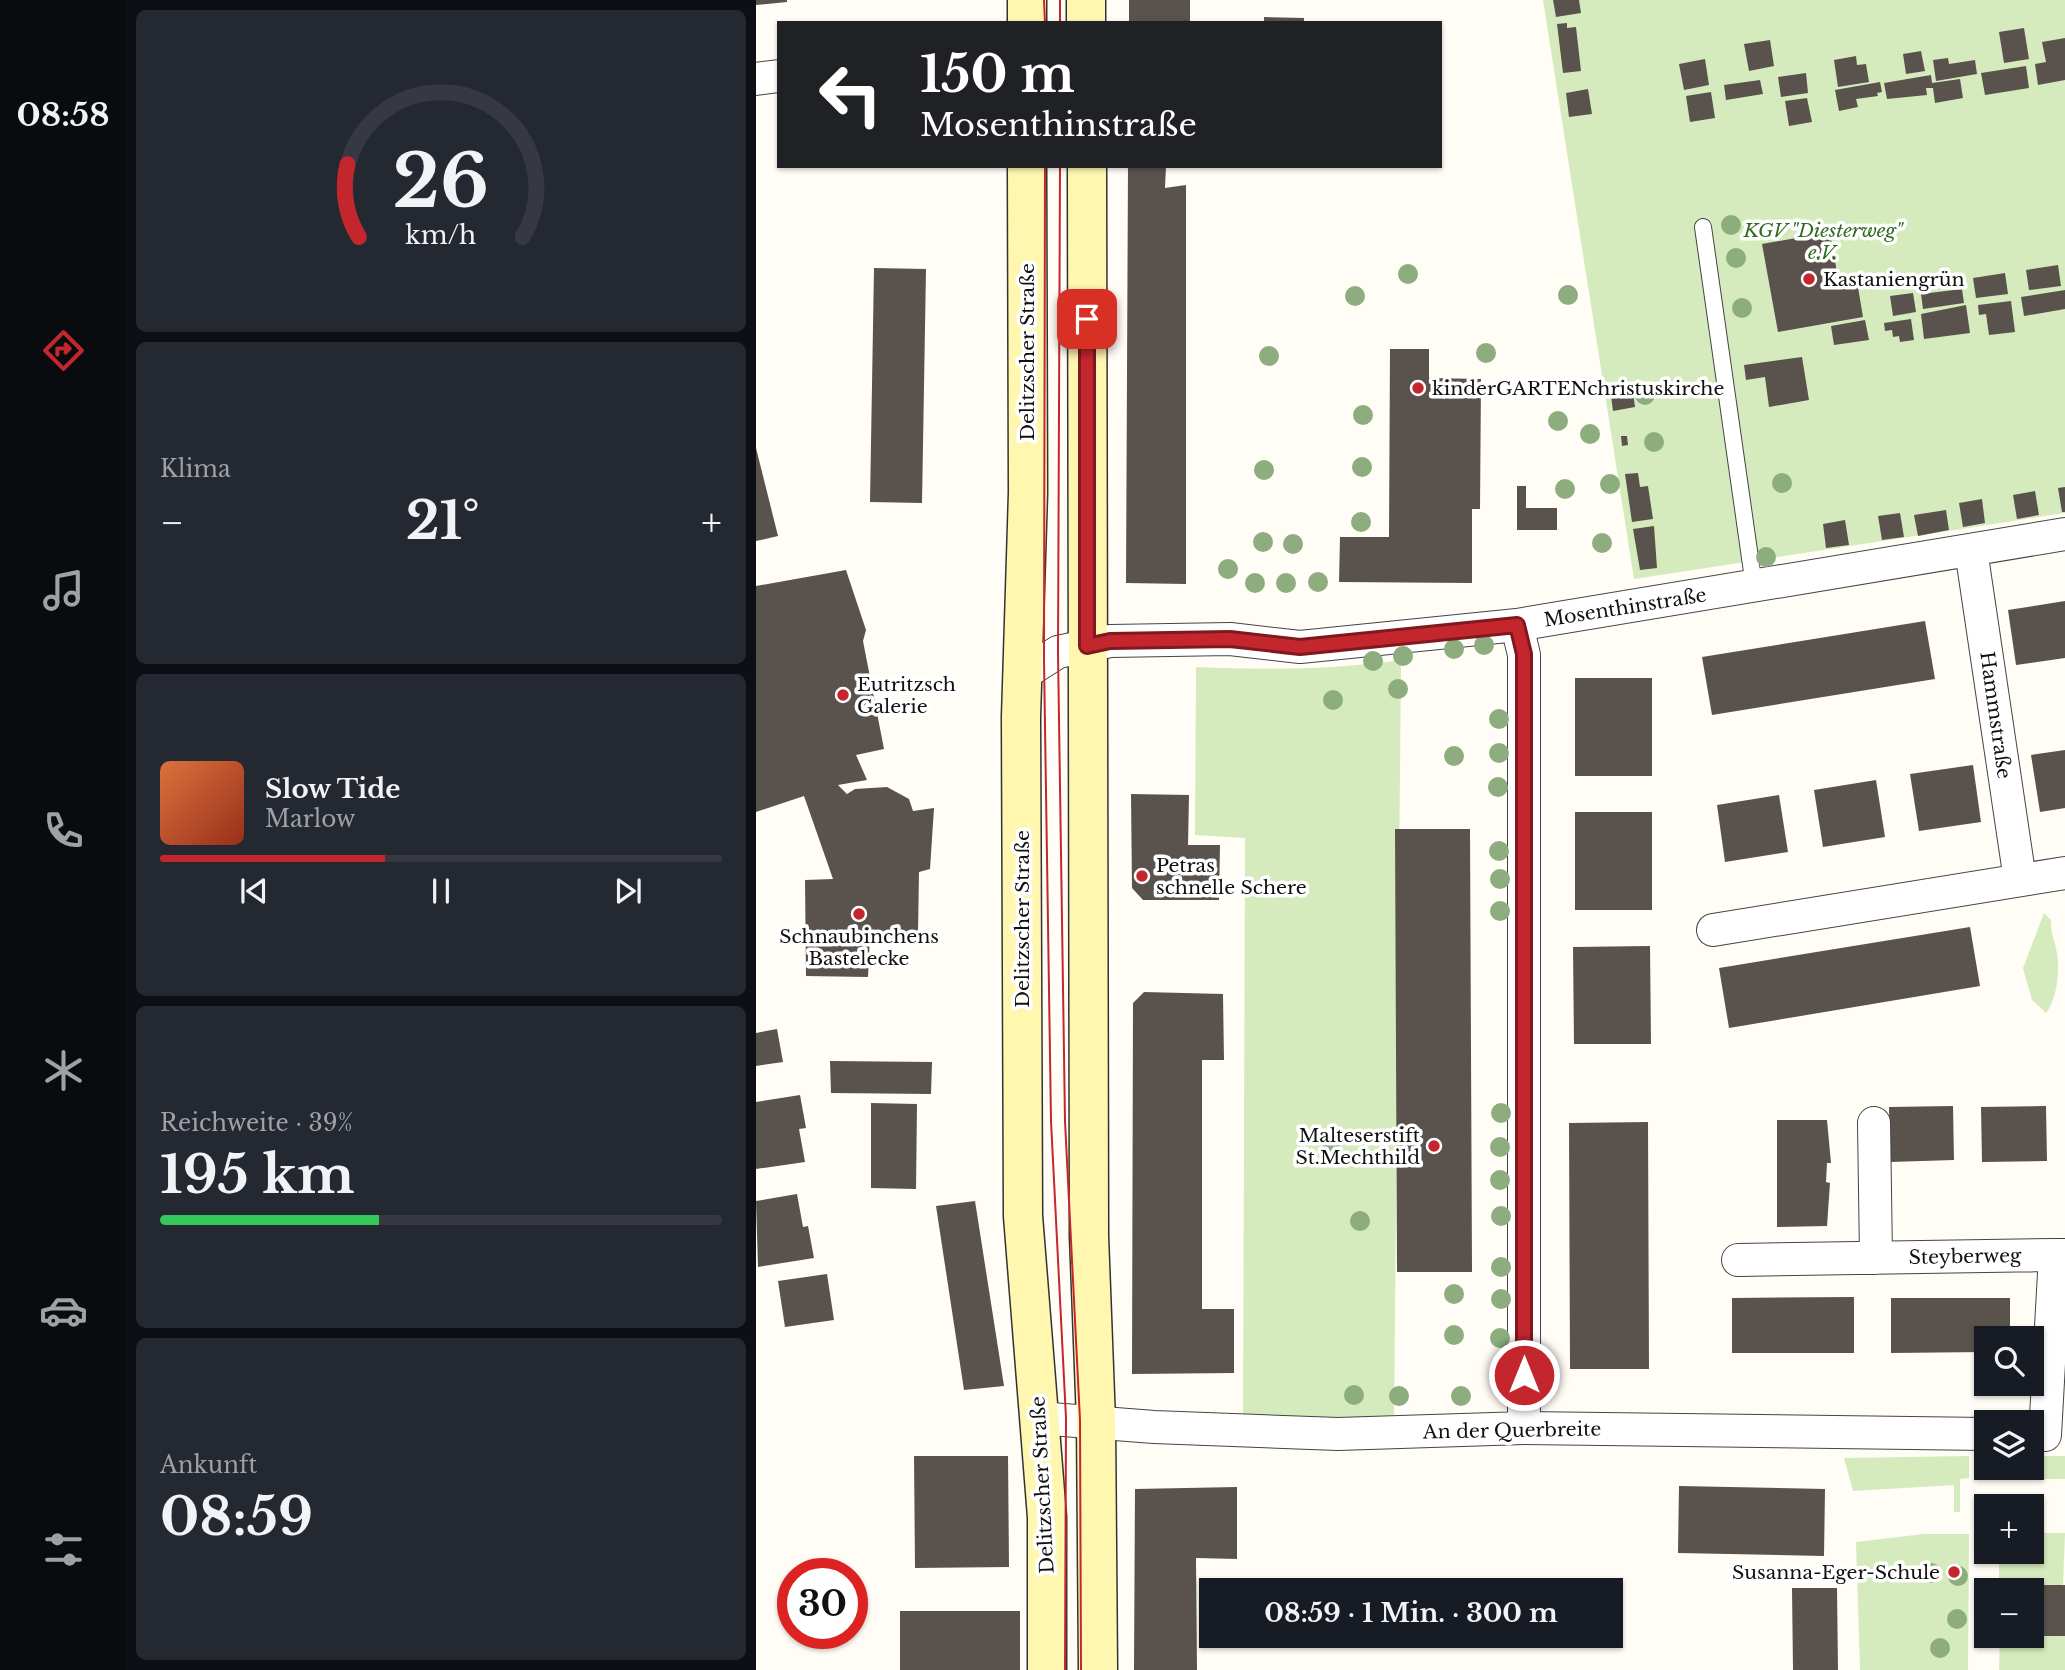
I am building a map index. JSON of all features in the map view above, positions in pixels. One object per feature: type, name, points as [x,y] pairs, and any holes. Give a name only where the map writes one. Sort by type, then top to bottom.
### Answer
[{"type":"main road","points":[[1027,0],[1027,21]]},
{"type":"main road","points":[[1086,0],[1086,21]]},
{"type":"main road","name":"Delitzscher Straße","points":[[1027,168],[1028,494],[1021,675],[1023,1216],[1047,1517],[1047,1670]]},
{"type":"main road","points":[[1087,168],[1089,1236],[1096,1421],[1098,1670]]},
{"type":"street","points":[[756,79],[777,76]]},
{"type":"street","name":"Mosenthinstraße","points":[[1021,675],[1058,652],[1110,641],[1230,639],[1300,647],[1517,625],[2065,534]]},
{"type":"street","name":"Hammstraße","points":[[1971,550],[2020,880]]},
{"type":"street","points":[[1517,625],[1524,654],[1524,1428]]},
{"type":"street","points":[[1713,930],[2065,873]]},
{"type":"street","points":[[1874,1123],[1876,1258]]},
{"type":"street","name":"Steyberweg","points":[[1738,1260],[2060,1255],[2047,1437]]},
{"type":"street","name":"An der Querbreite","points":[[1038,1418],[1154,1427],[1338,1434],[1524,1428],[1974,1434]]},
{"type":"lane","points":[[1703,227],[1754,586]]},
{"type":"green space","name":"KGV \"Diesterweg\" e.V.","points":[[1543,0],[2065,0],[2065,513],[1634,579]]},
{"type":"green space","points":[[1401,660],[1394,1424],[1243,1424],[1245,838],[1195,835],[1196,667],[1298,668]]},
{"type":"green space","points":[[2044,913],[2051,920],[2058,968],[2055,993],[2046,1013],[2032,1000],[2023,968]]},
{"type":"green space","points":[[1969,1456],[1969,1478],[1960,1479],[1960,1512],[1954,1512],[1954,1485],[1853,1491],[1844,1458]]},
{"type":"green space","points":[[2044,1456],[2065,1456],[2065,1479],[2044,1479]]},
{"type":"green space","points":[[2044,1533],[2065,1533],[2063,1585],[2044,1585],[2044,1578],[1999,1578],[1999,1564],[2044,1564]]},
{"type":"green space","points":[[1924,1534],[1969,1534],[1968,1670],[1860,1670],[1856,1542]]},
{"type":"green space","points":[[2044,1636],[2065,1636],[2065,1670],[1999,1670],[2000,1648],[2044,1648]]},
{"type":"building","points":[[756,0],[787,0],[787,2],[756,5]]},
{"type":"building","points":[[1129,0],[1190,0],[1190,21],[1129,21]]},
{"type":"building","points":[[1553,0],[1579,0],[1581,13],[1556,17]]},
{"type":"building","points":[[1264,17],[1304,18],[1304,21],[1264,21]]},
{"type":"building","points":[[1567,23],[1567,28],[1576,27],[1581,71],[1563,73],[1557,24]]},
{"type":"building","points":[[2024,28],[2029,59],[2004,63],[1999,32]]},
{"type":"building","points":[[2065,38],[2065,80],[2038,85],[2035,64],[2046,62],[2042,42]]},
{"type":"building","points":[[1770,40],[1774,66],[1749,71],[1744,44]]},
{"type":"building","points":[[1921,51],[1925,71],[1906,74],[1903,54]]},
{"type":"building","points":[[1856,56],[1857,65],[1866,64],[1869,82],[1838,87],[1834,60]]},
{"type":"building","points":[[1948,58],[1949,64],[1975,60],[1977,74],[1936,81],[1933,60]]},
{"type":"building","points":[[1705,59],[1709,85],[1684,90],[1679,64]]},
{"type":"building","points":[[2026,66],[2029,88],[1985,95],[1981,73]]},
{"type":"building","points":[[1806,73],[1808,93],[1781,97],[1778,77]]},
{"type":"building","points":[[1931,75],[1932,83],[1960,79],[1963,98],[1935,103],[1933,88],[1926,88],[1927,95],[1887,99],[1884,83]]},
{"type":"building","points":[[1760,80],[1763,94],[1726,100],[1724,85]]},
{"type":"building","points":[[1880,82],[1882,92],[1877,93],[1878,96],[1856,99],[1858,107],[1839,111],[1835,90]]},
{"type":"building","points":[[1588,89],[1592,114],[1569,117],[1566,93]]},
{"type":"building","points":[[1711,92],[1715,118],[1690,122],[1686,96]]},
{"type":"building","points":[[1807,98],[1812,122],[1789,126],[1785,101]]},
{"type":"building","points":[[1128,168],[1166,168],[1165,188],[1186,185],[1186,584],[1126,583]]},
{"type":"building","points":[[1830,232],[1839,284],[1857,281],[1863,317],[1778,332],[1762,244]]},
{"type":"building","points":[[2058,265],[2061,286],[2029,290],[2026,270]]},
{"type":"building","points":[[874,268],[926,269],[922,503],[870,502]]},
{"type":"building","points":[[2005,273],[2008,294],[1976,298],[1973,278]]},
{"type":"building","points":[[1962,289],[1964,303],[1923,309],[1921,294]]},
{"type":"building","points":[[2065,290],[2065,309],[2024,316],[2021,297]]},
{"type":"building","points":[[1913,293],[1916,312],[1893,316],[1890,296]]},
{"type":"building","points":[[2011,301],[2015,332],[1989,335],[1986,314],[1979,315],[1978,305]]},
{"type":"building","points":[[1966,305],[1970,333],[1924,339],[1921,314]]},
{"type":"building","points":[[1911,319],[1914,340],[1900,342],[1899,336],[1893,337],[1892,330],[1885,331],[1884,323]]},
{"type":"building","points":[[1865,320],[1869,340],[1834,345],[1831,326]]},
{"type":"building","points":[[1390,349],[1429,349],[1429,378],[1481,379],[1480,509],[1472,509],[1472,583],[1339,582],[1340,537],[1389,537]]},
{"type":"building","points":[[1802,357],[1809,400],[1769,407],[1765,377],[1746,380],[1744,365]]},
{"type":"building","points":[[1632,385],[1635,407],[1613,411],[1610,388]]},
{"type":"building","points":[[1621,436],[1627,436],[1628,445],[1622,446]]},
{"type":"building","points":[[756,448],[778,536],[756,541]]},
{"type":"building","points":[[1638,473],[1640,487],[1648,486],[1653,519],[1632,522],[1625,474]]},
{"type":"building","points":[[1517,486],[1526,486],[1526,508],[1557,508],[1557,530],[1517,530]]},
{"type":"building","points":[[2065,487],[2065,512],[2062,512],[2058,488]]},
{"type":"building","points":[[2035,491],[2039,515],[2017,519],[2013,495]]},
{"type":"building","points":[[1982,499],[1985,523],[1963,527],[1959,503]]},
{"type":"building","points":[[1946,510],[1949,530],[1918,536],[1914,515]]},
{"type":"building","points":[[1900,513],[1904,537],[1882,540],[1878,516]]},
{"type":"building","points":[[1845,520],[1849,545],[1826,548],[1823,524]]},
{"type":"building","points":[[1654,526],[1657,568],[1640,570],[1633,529]]},
{"type":"building","points":[[846,570],[866,630],[863,641],[884,749],[856,755],[867,780],[838,785],[847,794],[855,789],[887,787],[909,799],[913,811],[934,808],[930,869],[919,872],[918,934],[870,935],[868,977],[806,976],[805,880],[833,879],[804,796],[756,812],[756,586]]},
{"type":"building","points":[[2065,601],[2065,658],[2016,665],[2008,610]]},
{"type":"building","points":[[1925,621],[1935,679],[1712,715],[1702,657]]},
{"type":"building","points":[[1575,678],[1652,678],[1652,776],[1575,776]]},
{"type":"building","points":[[2065,750],[2065,808],[2040,812],[2031,755]]},
{"type":"building","points":[[1973,765],[1981,822],[1919,831],[1910,774]]},
{"type":"building","points":[[1876,780],[1885,837],[1823,847],[1814,790]]},
{"type":"building","points":[[1131,794],[1189,795],[1188,845],[1220,845],[1219,900],[1143,900],[1132,888]]},
{"type":"building","points":[[1779,795],[1788,852],[1725,862],[1717,805]]},
{"type":"building","points":[[1575,812],[1652,812],[1652,910],[1575,910]]},
{"type":"building","name":"Malteserstift St.Mechthild","points":[[1395,829],[1470,829],[1472,1272],[1397,1272]]},
{"type":"building","points":[[1970,927],[1980,986],[1729,1028],[1719,968]]},
{"type":"building","points":[[1650,946],[1651,1044],[1574,1044],[1573,947]]},
{"type":"building","points":[[1144,992],[1223,994],[1224,1060],[1202,1060],[1202,1309],[1234,1309],[1234,1373],[1132,1374],[1133,1003]]},
{"type":"building","points":[[777,1029],[783,1062],[756,1066],[756,1033]]},
{"type":"building","points":[[830,1061],[932,1062],[931,1094],[831,1093]]},
{"type":"building","points":[[800,1095],[806,1128],[799,1129],[805,1162],[756,1169],[756,1102]]},
{"type":"building","points":[[871,1103],[917,1104],[916,1189],[871,1188]]},
{"type":"building","points":[[1953,1106],[1954,1160],[1890,1162],[1889,1107]]},
{"type":"building","points":[[2046,1106],[2047,1161],[1982,1162],[1981,1107]]},
{"type":"building","points":[[1777,1120],[1827,1120],[1831,1163],[1827,1163],[1826,1182],[1830,1183],[1827,1226],[1777,1227]]},
{"type":"building","points":[[1648,1122],[1649,1369],[1570,1369],[1569,1123]]},
{"type":"building","points":[[797,1194],[803,1227],[808,1226],[814,1258],[758,1267],[756,1201]]},
{"type":"building","points":[[975,1201],[1004,1386],[964,1390],[936,1206]]},
{"type":"building","points":[[827,1274],[834,1320],[785,1327],[778,1281]]},
{"type":"building","points":[[1854,1297],[1854,1353],[1732,1353],[1732,1298]]},
{"type":"building","points":[[1891,1298],[2010,1298],[2010,1326],[1974,1326],[1974,1352],[1891,1353]]},
{"type":"building","points":[[914,1456],[1008,1456],[1009,1567],[915,1568]]},
{"type":"building","points":[[1679,1486],[1825,1489],[1824,1556],[1678,1553]]},
{"type":"building","points":[[1237,1487],[1237,1559],[1196,1558],[1197,1670],[1134,1670],[1135,1489]]},
{"type":"building","points":[[2044,1585],[2065,1585],[2065,1636],[2044,1636]]},
{"type":"building","points":[[1792,1588],[1837,1588],[1838,1670],[1793,1670]]},
{"type":"building","points":[[900,1611],[1020,1611],[1020,1670],[900,1670]]},
{"type":"tram line","points":[[1044,0],[1045,21]]},
{"type":"tram line","points":[[1060,0],[1060,21]]},
{"type":"tram line","points":[[1045,168],[1044,660],[1051,1121],[1066,1418],[1065,1670]]},
{"type":"tram line","points":[[1060,168],[1058,652],[1065,1121],[1080,1420],[1081,1670]]},
{"type":"place","name":"Kastaniengrün","points":[[1809,279]]},
{"type":"place","name":"kinderGARTENchristuskirche","points":[[1418,388]]},
{"type":"place","name":"Eutritzsch Galerie","points":[[843,695]]},
{"type":"place","name":"Petras schnelle Schere","points":[[1142,876]]},
{"type":"place","name":"Schnaubinchens Bastelecke","points":[[859,914]]},
{"type":"place","name":"Malteserstift St.Mechthild","points":[[1434,1146]]},
{"type":"place","name":"Susanna-Eger-Schule","points":[[1954,1572]]},
{"type":"route","points":[[1087,319],[1087,646],[1110,641],[1230,639],[1300,647],[1432,636],[1517,625],[1524,654],[1524,1375]]}]
